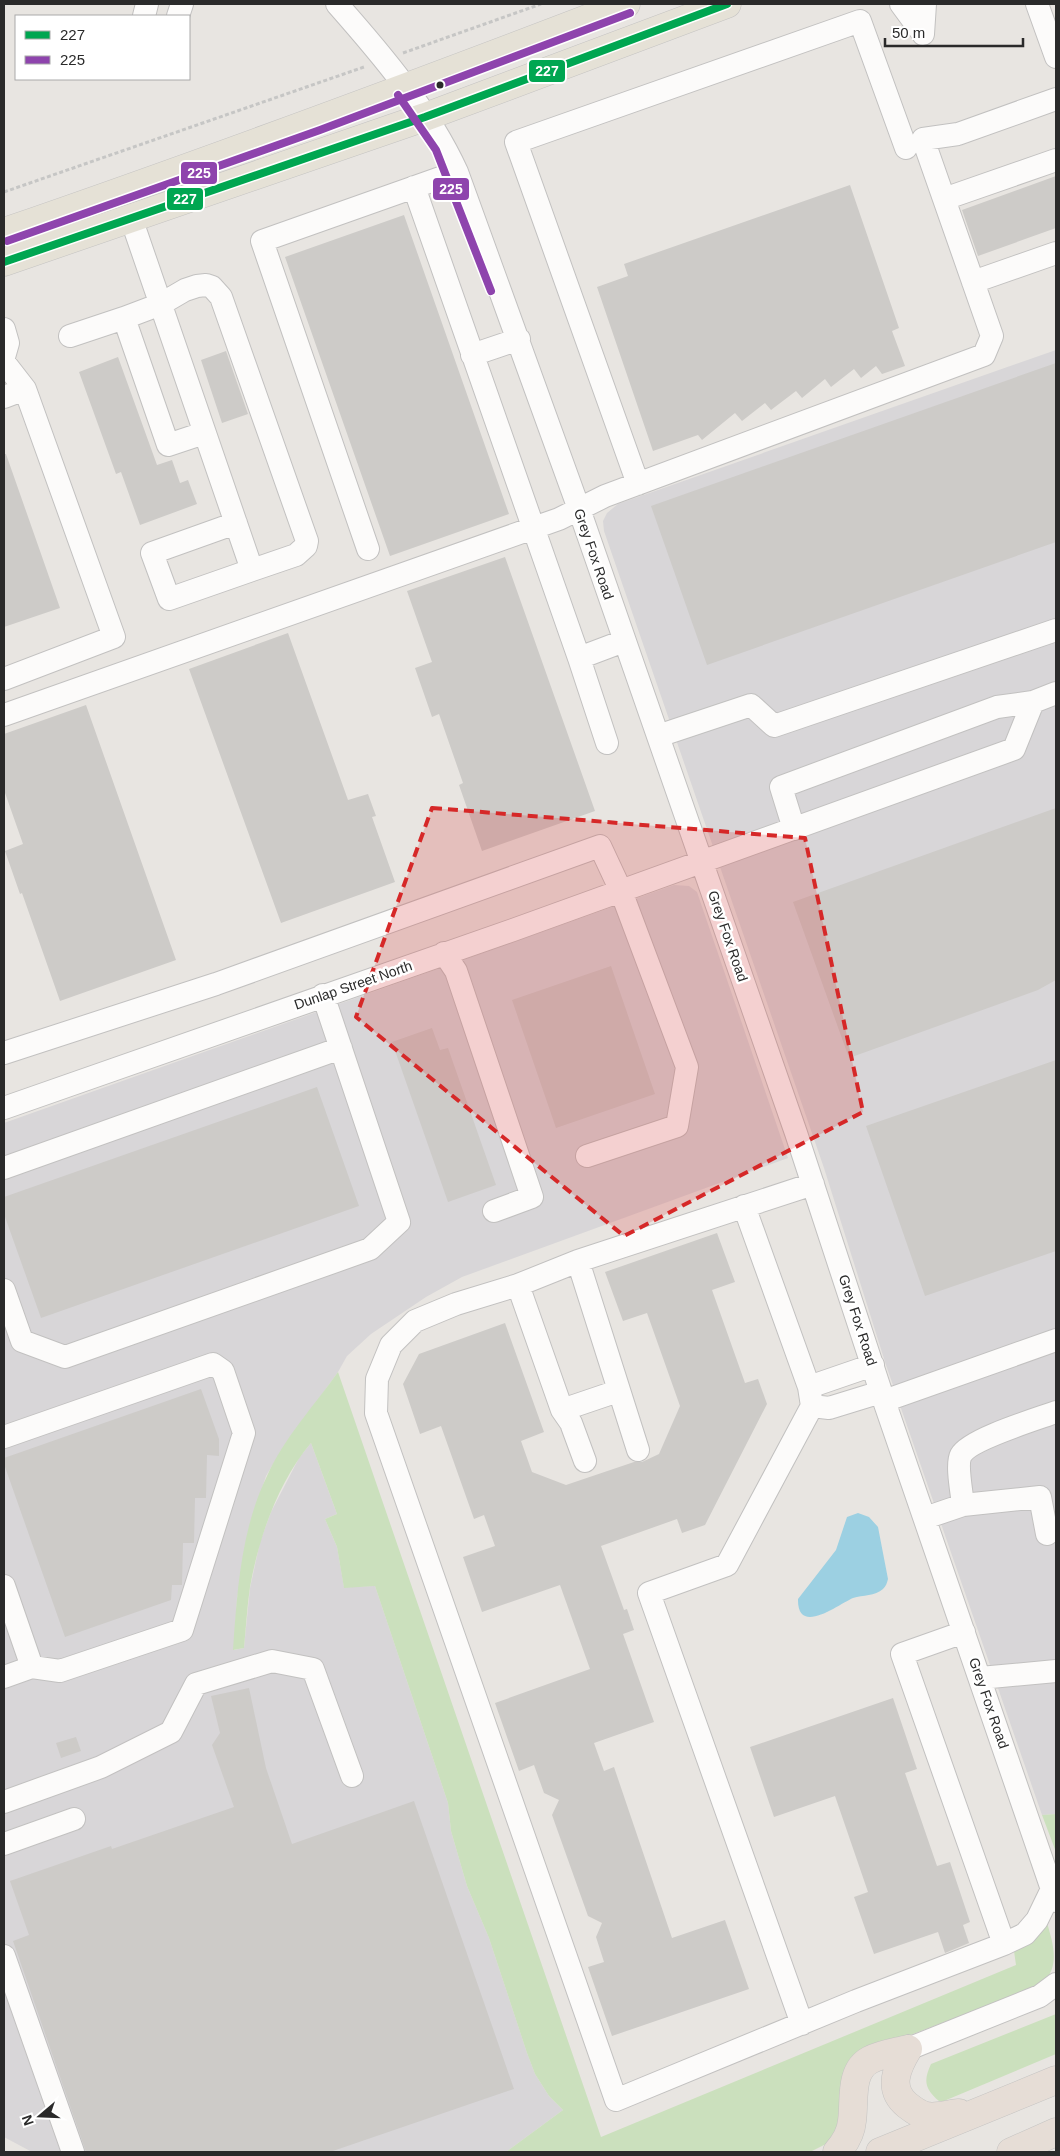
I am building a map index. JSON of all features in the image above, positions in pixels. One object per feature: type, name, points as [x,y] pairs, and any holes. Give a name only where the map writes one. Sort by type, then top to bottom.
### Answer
[{"type":"highway","points":[[908,2049],[899,2064],[895,2076],[900,2100],[911,2109],[928,2116],[977,2112]]},
{"type":"highway","points":[[837,2152],[850,2131],[852,2096],[861,2067],[871,2059],[908,2049]]},
{"type":"highway","points":[[880,2152],[1056,2080]]},
{"type":"highway","points":[[1011,2152],[1056,2132]]},
{"type":"main road","points":[[4,232],[406,89],[626,4]]},
{"type":"main road","points":[[4,262],[425,117],[727,4]]},
{"type":"street","name":"Grey Fox Road","points":[[337,4],[406,89],[445,146],[457,172],[579,509],[702,862],[1054,1895]]},
{"type":"street","points":[[901,4],[923,34],[925,4]]},
{"type":"street","points":[[1037,4],[1056,57]]},
{"type":"street","points":[[638,484],[516,142],[860,21],[906,148]]},
{"type":"street","points":[[4,715],[532,528],[605,496],[984,355],[992,336],[923,138],[958,134],[1056,99]]},
{"type":"street","points":[[944,199],[1056,160]]},
{"type":"street","points":[[368,549],[262,240],[457,172]]},
{"type":"street","points":[[414,187],[607,743]]},
{"type":"street","points":[[131,218],[252,570]]},
{"type":"street","points":[[974,282],[1056,253]]},
{"type":"street","points":[[70,336],[161,304],[185,290],[206,285],[212,287],[221,296],[307,541],[306,546],[300,553],[169,599],[152,553],[236,523]]},
{"type":"street","points":[[124,318],[168,445],[204,433]]},
{"type":"street","points":[[4,330],[8,343],[4,357]]},
{"type":"street","points":[[472,355],[518,339]]},
{"type":"street","points":[[4,362],[14,393],[114,637],[4,678]]},
{"type":"street","points":[[658,736],[751,706],[774,726],[1056,630]]},
{"type":"street","points":[[579,658],[624,642]]},
{"type":"street","points":[[794,829],[781,787],[997,707],[1033,702],[1056,692]]},
{"type":"street","name":"Dunlap Street North","points":[[4,1108],[323,994],[621,891],[1014,749],[1033,702]]},
{"type":"street","points":[[4,1053],[216,984],[600,846],[621,891],[687,1067],[677,1126],[587,1156]]},
{"type":"street","points":[[444,953],[456,971],[532,1197],[494,1211]]},
{"type":"street","points":[[4,1290],[22,1341],[65,1357],[370,1249],[399,1222],[323,994]]},
{"type":"street","points":[[4,1168],[342,1048]]},
{"type":"street","points":[[813,1184],[578,1262],[518,1285],[456,1304],[415,1321],[391,1345],[377,1379],[376,1413],[616,2100],[1004,1944],[1025,1934],[1054,1895]]},
{"type":"street","points":[[744,1206],[810,1396],[829,1408],[883,1396],[1056,1340]]},
{"type":"street","points":[[578,1262],[638,1450]]},
{"type":"street","points":[[518,1285],[562,1410],[571,1424],[585,1461]]},
{"type":"street","points":[[4,1437],[213,1364],[223,1371],[244,1433],[182,1630],[60,1671],[32,1667],[4,1677]]},
{"type":"street","points":[[802,2024],[649,1593],[727,1565],[810,1396],[872,1365]]},
{"type":"street","points":[[562,1410],[618,1391]]},
{"type":"street","points":[[963,1506],[960,1463],[961,1456],[968,1448],[974,1443],[1056,1412]]},
{"type":"street","points":[[925,1518],[963,1506],[1040,1497],[1047,1534]]},
{"type":"street","points":[[4,1586],[10,1623],[32,1667]]},
{"type":"street","points":[[964,1632],[902,1654],[1004,1944]]},
{"type":"street","points":[[4,1802],[101,1767],[171,1732],[196,1684],[272,1661],[313,1669],[352,1776]]},
{"type":"street","points":[[980,1678],[1056,1671]]},
{"type":"street","points":[[4,1844],[74,1819]]},
{"type":"street","points":[[4,1956],[72,2152]]},
{"type":"street","points":[[908,2049],[1040,1996],[1056,1984]]},
{"type":"path","points":[[4,192],[542,4]]},
{"type":"highlighted area","points":[[432,808],[805,838],[863,1112],[624,1236],[356,1017]]},
{"type":"shaded area","points":[[1056,350],[1056,1814],[1042,1815],[886,1365],[824,1168],[604,531],[603,521],[607,513],[618,504]]},
{"type":"shaded area","points":[[674,885],[689,886],[697,892],[788,1158],[462,1277],[426,1297],[371,1334],[347,1356],[338,1372],[281,1451],[266,1476],[253,1516],[237,1598],[234,1650],[244,1648],[250,1588],[260,1542],[271,1512],[299,1458],[311,1443],[337,1514],[325,1519],[337,1547],[344,1587],[375,1586],[448,1803],[451,1831],[467,1886],[489,1938],[535,2074],[549,2096],[563,2110],[506,2152],[32,2152],[4,2137],[4,1123]]},
{"type":"green space","points":[[338,1372],[601,2137],[1016,1965],[1014,1951],[1047,1923],[1053,1946],[1054,1961],[1049,1975],[1044,1982],[1026,1991],[863,2053],[834,2134],[828,2143],[810,2152],[506,2152],[563,2110],[549,2096],[535,2074],[489,1938],[467,1886],[451,1831],[448,1803],[375,1586],[344,1588],[337,1547],[325,1519],[337,1514],[311,1443],[289,1475],[272,1511],[259,1549],[250,1587],[244,1648],[233,1650],[242,1561],[251,1517],[258,1496],[282,1449]]},
{"type":"green space","points":[[1056,1814],[1056,1852],[1042,1815]]},
{"type":"green space","points":[[1056,2014],[1056,2054],[944,2101],[939,2101],[928,2089],[926,2080],[931,2064]]},
{"type":"water","points":[[858,1513],[869,1517],[878,1527],[888,1579],[886,1586],[876,1593],[853,1598],[820,1615],[804,1616],[800,1610],[798,1599],[836,1550],[847,1517]]},
{"type":"building","points":[[1056,176],[1056,228],[978,256],[962,210]]},
{"type":"building","points":[[850,185],[899,328],[892,331],[905,366],[882,374],[876,366],[861,378],[854,369],[831,387],[825,379],[802,398],[796,391],[771,410],[765,403],[742,421],[735,413],[702,440],[698,435],[653,451],[597,287],[628,276],[624,264]]},
{"type":"building","points":[[404,215],[509,514],[390,556],[285,257]]},
{"type":"building","points":[[226,351],[248,414],[222,423],[201,360]]},
{"type":"building","points":[[118,357],[157,465],[172,460],[180,483],[188,480],[197,504],[140,525],[121,472],[116,474],[79,372]]},
{"type":"building","points":[[1056,363],[1056,542],[707,665],[651,506]]},
{"type":"building","points":[[4,454],[6,454],[60,608],[4,627]]},
{"type":"building","points":[[505,557],[595,811],[482,851],[459,785],[463,783],[439,714],[432,717],[415,668],[432,662],[407,591]]},
{"type":"building","points":[[288,633],[348,800],[368,794],[376,816],[372,817],[395,882],[281,923],[189,669]]},
{"type":"building","points":[[86,705],[176,960],[60,1001],[22,893],[20,894],[5,851],[23,844],[4,790],[4,734]]},
{"type":"building","points":[[1056,808],[1056,980],[1038,990],[849,1058],[793,902]]},
{"type":"building","points":[[611,966],[655,1094],[556,1128],[512,1000]]},
{"type":"building","points":[[432,1028],[440,1050],[448,1048],[496,1185],[448,1202],[392,1042]]},
{"type":"building","points":[[1056,1060],[1056,1251],[925,1296],[866,1126]]},
{"type":"building","points":[[317,1087],[359,1206],[41,1318],[4,1214],[4,1197]]},
{"type":"building","points":[[717,1233],[735,1282],[712,1290],[745,1383],[758,1379],[767,1404],[705,1525],[682,1533],[677,1519],[601,1546],[624,1610],[627,1609],[634,1630],[623,1634],[654,1722],[594,1743],[604,1771],[614,1767],[672,1938],[725,1920],[749,1989],[612,2036],[588,1967],[604,1962],[596,1937],[602,1923],[588,1916],[552,1815],[559,1800],[544,1793],[534,1765],[519,1771],[495,1703],[590,1669],[560,1585],[482,1612],[463,1557],[495,1546],[484,1515],[474,1519],[441,1426],[420,1434],[403,1384],[419,1354],[505,1323],[544,1432],[521,1441],[532,1472],[566,1485],[634,1462],[642,1462],[659,1454],[680,1406],[647,1313],[623,1321],[605,1272]]},
{"type":"building","points":[[201,1389],[219,1439],[219,1456],[207,1455],[206,1498],[195,1498],[194,1543],[183,1543],[182,1585],[172,1585],[171,1600],[65,1637],[4,1464],[4,1458]]},
{"type":"building","points":[[249,1688],[266,1768],[292,1844],[414,1801],[514,2089],[330,2152],[86,2152],[13,1941],[29,1935],[10,1881],[111,1846],[112,1849],[234,1807],[212,1745],[220,1733],[211,1696]]},
{"type":"building","points":[[893,1698],[917,1769],[905,1773],[937,1866],[950,1862],[970,1922],[963,1925],[969,1943],[945,1953],[938,1932],[874,1954],[854,1897],[868,1892],[835,1796],[774,1817],[750,1747]]},
{"type":"building","points":[[76,1737],[81,1751],[61,1758],[56,1743]]},
{"type":"transit line","name":"227","points":[[4,262],[425,117],[727,4]]},
{"type":"transit line","name":"225","points":[[7,241],[320,130],[630,13]]},
{"type":"transit line","name":"225","points":[[398,95],[436,150],[491,291]]}]
